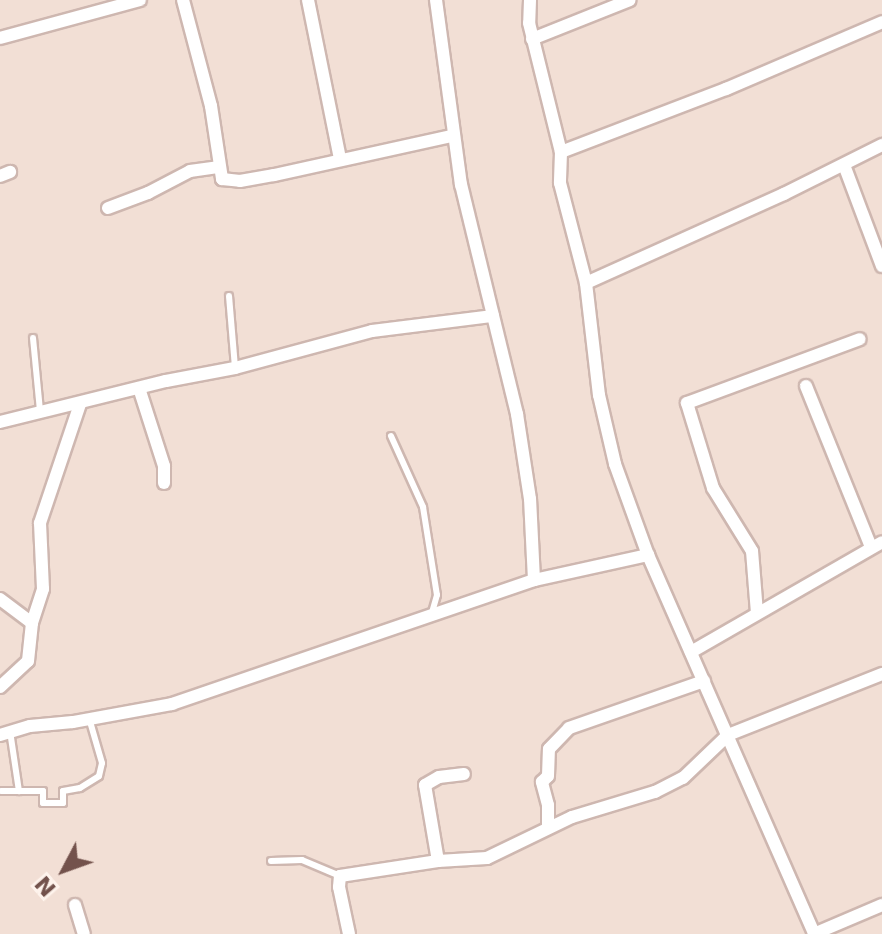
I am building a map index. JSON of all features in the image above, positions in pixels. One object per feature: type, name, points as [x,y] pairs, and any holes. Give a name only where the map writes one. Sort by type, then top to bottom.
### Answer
[{"type":"street","points":[[0,38],[140,0]]},
{"type":"street","points":[[183,0],[211,106],[222,179],[240,181],[452,136]]},
{"type":"street","points":[[308,0],[340,158]]},
{"type":"street","points":[[436,0],[452,136],[517,414],[530,499],[534,580]]},
{"type":"street","points":[[530,0],[532,39],[561,152],[560,183],[586,283],[599,395],[611,450],[648,555],[814,934],[882,905]]},
{"type":"street","points":[[532,39],[630,0]]},
{"type":"street","points":[[561,152],[726,89],[882,22]]},
{"type":"street","points":[[586,283],[882,145]]},
{"type":"street","points":[[844,165],[882,266]]},
{"type":"street","points":[[108,208],[148,193],[190,171],[218,167]]},
{"type":"street","points":[[0,422],[235,368],[372,331],[493,316]]},
{"type":"street","points":[[757,613],[752,551],[713,488],[687,403],[860,339]]},
{"type":"street","points":[[691,652],[876,544],[806,386]]},
{"type":"street","points":[[139,388],[164,466],[164,483]]},
{"type":"street","points":[[0,687],[28,661],[32,623],[43,589],[40,523],[80,404]]},
{"type":"street","points":[[5,733],[172,704],[534,580],[648,555]]},
{"type":"street","points":[[0,599],[32,623]]},
{"type":"street","points":[[349,934],[340,876],[438,861],[487,858],[548,827],[655,792],[683,778],[728,735],[882,674]]},
{"type":"street","points":[[548,827],[548,805],[542,782],[548,776],[549,749],[569,728],[704,681]]},
{"type":"street","points":[[438,861],[425,785],[439,777],[464,774]]},
{"type":"street","points":[[75,905],[84,934]]},
{"type":"lane","points":[[229,296],[235,368]]},
{"type":"lane","points":[[33,338],[40,411]]},
{"type":"lane","points":[[391,436],[423,507],[437,595],[431,617]]},
{"type":"lane","points":[[1,791],[43,791],[43,803],[63,803],[63,791],[80,788],[99,776],[102,763],[89,718]]},
{"type":"lane","points":[[5,733],[19,791]]},
{"type":"lane","points":[[271,861],[302,860],[340,876]]},
{"type":"shaded area","points":[[0,0],[882,0],[882,934],[0,934]]}]
